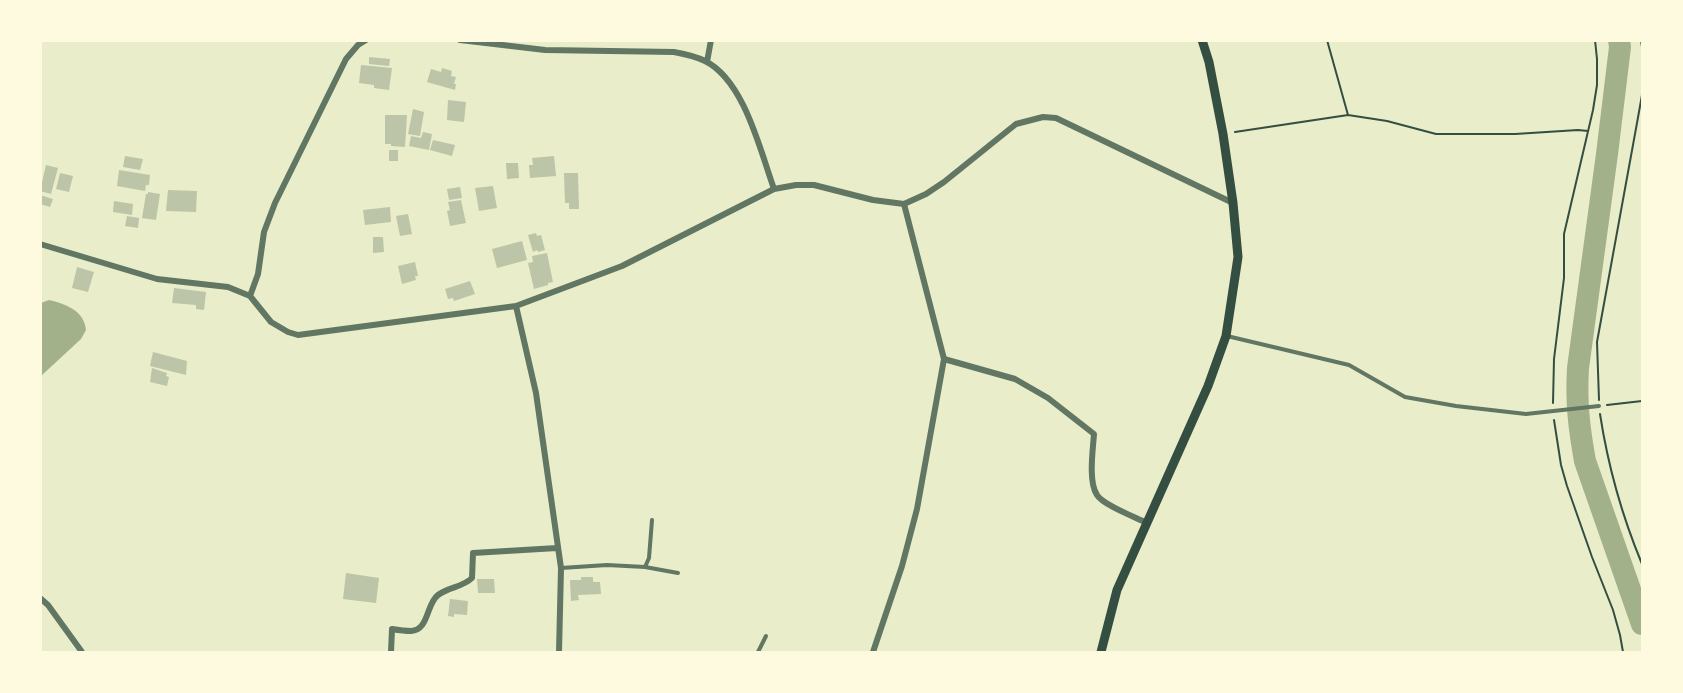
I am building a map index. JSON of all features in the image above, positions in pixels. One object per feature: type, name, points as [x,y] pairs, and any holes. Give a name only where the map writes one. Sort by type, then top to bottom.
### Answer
[{"type":"main road","points":[[1101,652],[1117,590],[1208,386],[1227,336],[1238,257],[1223,134],[1209,62],[1202,40]]},
{"type":"street","points":[[250,296],[258,274],[264,232],[275,203],[346,59],[358,45],[366,40]]},
{"type":"street","points":[[460,40],[545,50],[674,52],[707,62],[732,85],[743,104],[774,189]]},
{"type":"street","points":[[707,62],[711,40]]},
{"type":"street","points":[[40,244],[157,279],[228,287],[250,296],[271,322],[288,333],[298,335],[516,306],[622,266],[774,189],[814,185],[873,200],[904,204],[926,194],[944,182],[1016,124],[1043,117],[1056,118],[1233,203]]},
{"type":"street","points":[[873,652],[902,566],[916,509],[944,359],[904,204]]},
{"type":"street","points":[[516,306],[536,393],[561,568],[559,652]]},
{"type":"street","points":[[944,359],[1015,379],[1048,398],[1094,434],[1092,484],[1097,497],[1147,523]]},
{"type":"street","points":[[391,652],[392,629],[412,631],[419,628],[425,621],[432,601],[439,594],[467,583],[472,578],[473,553],[557,548]]},
{"type":"street","points":[[40,598],[48,605],[82,652]]},
{"type":"lane","points":[[1227,336],[1349,365],[1405,397],[1526,414],[1599,406]]},
{"type":"lane","points":[[645,567],[649,558],[652,520]]},
{"type":"lane","points":[[561,568],[607,565],[645,567],[678,573]]},
{"type":"lane","points":[[758,652],[766,636]]},
{"type":"path","points":[[1327,40],[1348,115]]},
{"type":"path","points":[[1595,40],[1598,58],[1597,85],[1564,234],[1564,278],[1554,359],[1555,411],[1560,457],[1567,486],[1613,610],[1623,652]]},
{"type":"path","points":[[1641,40],[1642,47]]},
{"type":"path","points":[[1642,68],[1642,101],[1597,342],[1599,406],[1605,450],[1630,534],[1642,564]]},
{"type":"path","points":[[1223,134],[1348,115],[1387,121],[1436,134],[1515,135],[1588,131]]},
{"type":"path","points":[[1599,406],[1642,401]]},
{"type":"shaded area","points":[[49,300],[67,306],[78,313],[82,317],[86,330],[81,339],[41,376],[41,303]]},
{"type":"building","points":[[369,57],[390,59],[389,66],[369,64]]},
{"type":"building","points":[[361,65],[392,68],[389,90],[359,83]]},
{"type":"building","points":[[442,68],[452,71],[451,76],[456,77],[455,90],[427,82],[431,69],[441,72]]},
{"type":"building","points":[[448,100],[466,102],[464,122],[447,120]]},
{"type":"building","points":[[413,109],[424,112],[420,136],[408,134]]},
{"type":"building","points":[[385,115],[407,115],[405,147],[385,144]]},
{"type":"building","points":[[423,132],[432,134],[429,150],[409,146],[411,136],[421,138]]},
{"type":"building","points":[[433,140],[455,145],[452,156],[430,150]]},
{"type":"building","points":[[389,150],[398,150],[398,161],[389,161]]},
{"type":"building","points":[[125,156],[143,159],[140,170],[123,167]]},
{"type":"building","points":[[554,156],[556,176],[530,178],[529,165],[533,165],[532,158]]},
{"type":"building","points":[[506,163],[518,163],[519,178],[507,179]]},
{"type":"building","points":[[46,165],[58,168],[51,194],[40,191]]},
{"type":"building","points":[[119,170],[150,175],[149,185],[146,185],[145,191],[117,186]]},
{"type":"building","points":[[60,173],[73,176],[69,192],[56,189]]},
{"type":"building","points":[[564,173],[578,173],[579,209],[569,209],[569,203],[565,203]]},
{"type":"building","points":[[493,186],[497,208],[479,211],[475,188]]},
{"type":"building","points":[[460,187],[462,198],[449,200],[447,189]]},
{"type":"building","points":[[168,190],[197,191],[196,212],[166,211]]},
{"type":"building","points":[[148,192],[160,194],[156,220],[142,218]]},
{"type":"building","points":[[40,195],[53,199],[50,207],[40,204]]},
{"type":"building","points":[[461,200],[466,223],[450,226],[448,202]]},
{"type":"building","points":[[114,201],[133,204],[132,215],[113,212]]},
{"type":"building","points":[[390,207],[391,222],[365,225],[363,210]]},
{"type":"building","points":[[408,214],[412,234],[400,236],[396,216]]},
{"type":"building","points":[[127,216],[139,218],[138,228],[125,226]]},
{"type":"building","points":[[536,233],[537,236],[541,235],[545,250],[533,252],[528,235]]},
{"type":"building","points":[[373,237],[383,237],[384,252],[373,253]]},
{"type":"building","points":[[522,241],[527,260],[497,268],[492,249]]},
{"type":"building","points":[[547,253],[553,282],[534,289],[528,263],[533,262],[532,256]]},
{"type":"building","points":[[415,262],[418,276],[415,276],[416,280],[402,284],[398,266]]},
{"type":"building","points":[[77,267],[94,272],[88,292],[72,288]]},
{"type":"building","points":[[470,281],[475,294],[454,301],[453,298],[448,299],[445,289]]},
{"type":"building","points":[[174,288],[206,292],[204,310],[196,309],[196,305],[172,303]]},
{"type":"building","points":[[153,352],[187,361],[186,375],[150,366]]},
{"type":"building","points":[[152,368],[167,373],[166,376],[169,377],[167,386],[150,382]]},
{"type":"building","points":[[346,573],[379,578],[376,603],[343,599]]},
{"type":"building","points":[[581,577],[593,577],[593,582],[600,582],[601,594],[578,595],[579,600],[571,601],[570,580],[581,580]]},
{"type":"building","points":[[477,579],[494,579],[495,593],[478,593]]},
{"type":"building","points":[[450,599],[468,601],[467,615],[448,616]]},
{"type":"waterway","points":[[1619,40],[1607,154],[1578,368],[1578,404],[1585,461],[1642,624]]}]
